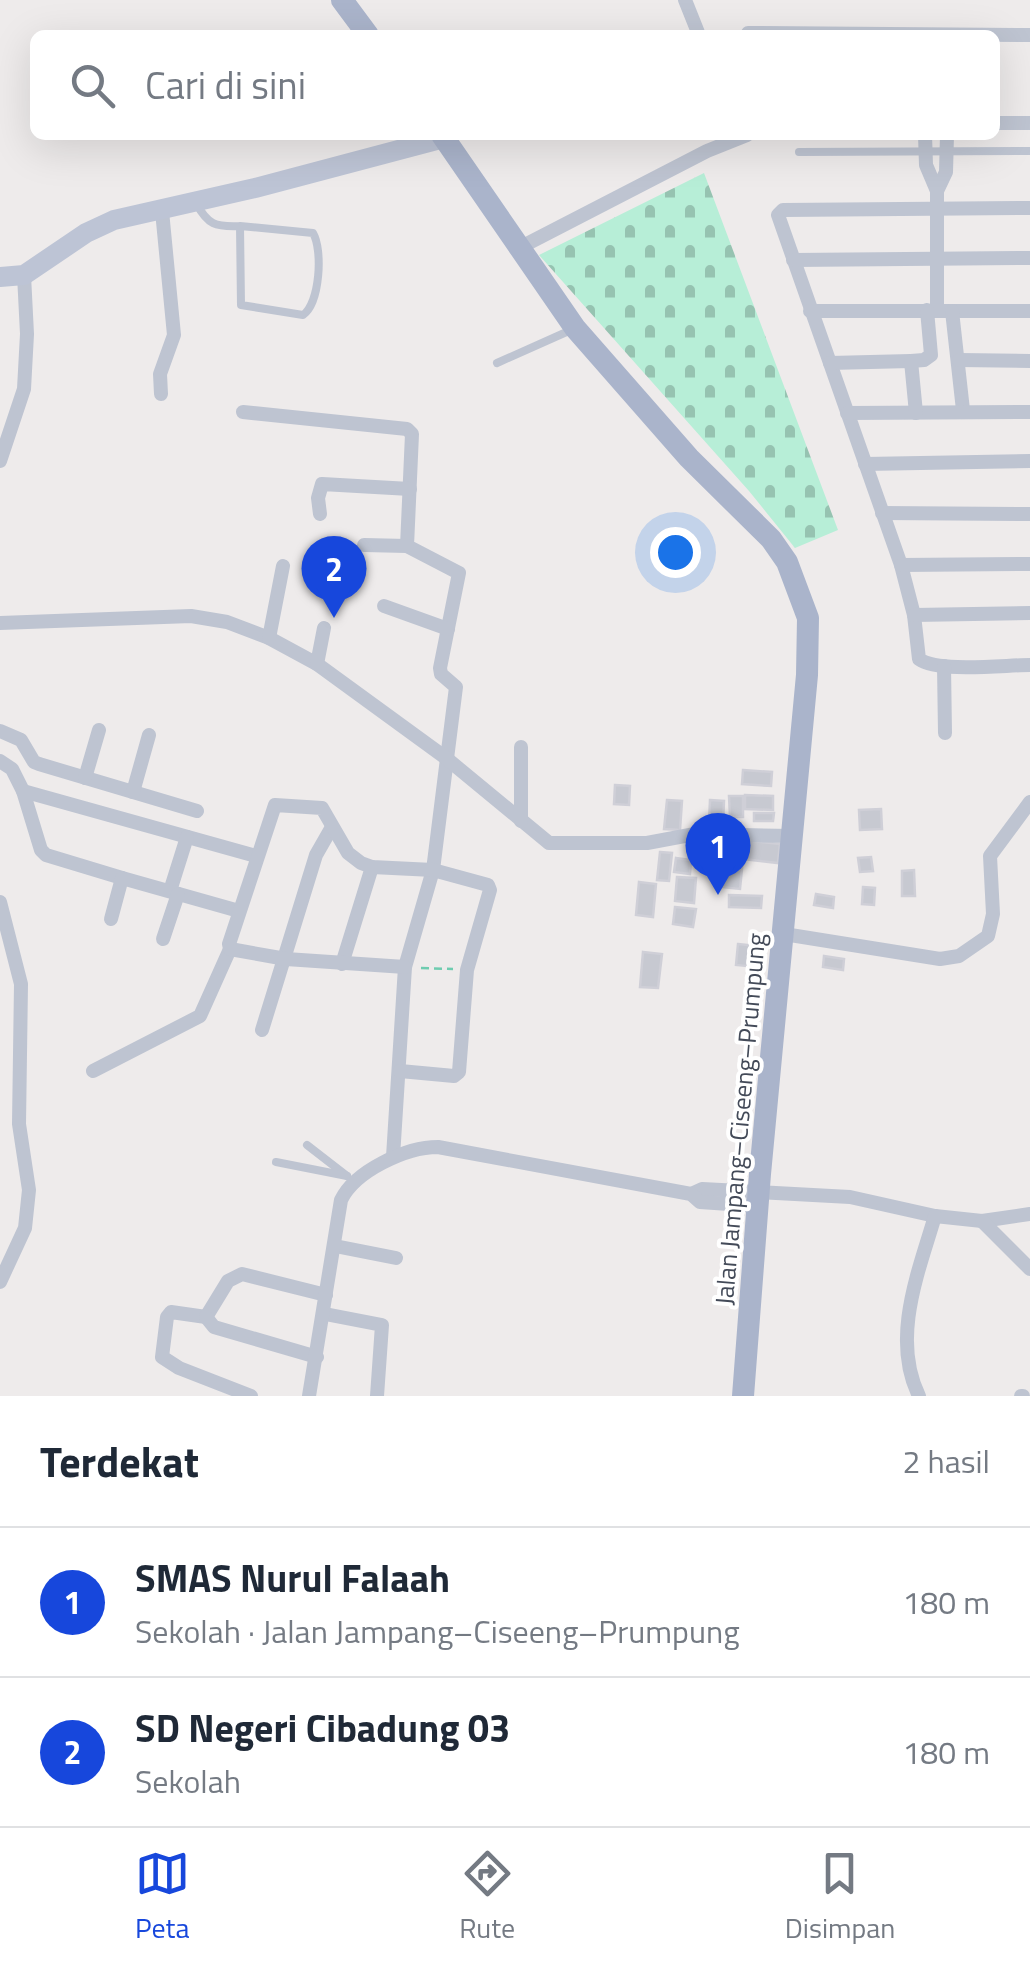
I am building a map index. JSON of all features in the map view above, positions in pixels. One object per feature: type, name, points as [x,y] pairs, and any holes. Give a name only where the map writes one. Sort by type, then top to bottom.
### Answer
[{"type":"main road","points":[[342,0],[364,30]]},
{"type":"main road","name":"Jalan Jampang–Ciseeng–Prumpung","points":[[445,140],[576,328],[689,458],[772,539],[793,575],[808,618],[809,645],[743,1396]]},
{"type":"street","points":[[684,0],[698,30]]},
{"type":"street","points":[[1000,35],[1030,35]]},
{"type":"street","points":[[1000,123],[1030,123]]},
{"type":"street","points":[[0,276],[24,276],[86,233],[114,220],[196,203],[432,140]]},
{"type":"street","points":[[519,248],[733,140]]},
{"type":"street","points":[[925,140],[929,174],[938,191]]},
{"type":"street","points":[[830,363],[910,362],[924,360],[931,354],[939,310],[938,191],[946,172],[947,140]]},
{"type":"street","points":[[1030,208],[784,210],[778,215],[902,565],[914,614],[919,659],[944,666],[1030,665]]},
{"type":"street","points":[[161,394],[160,374],[174,335],[162,211]]},
{"type":"street","points":[[793,260],[1030,258]]},
{"type":"street","points":[[0,462],[24,389],[28,334],[24,276]]},
{"type":"street","points":[[810,310],[1030,311]]},
{"type":"street","points":[[939,310],[954,357],[959,360],[1030,361]]},
{"type":"street","points":[[959,360],[963,410]]},
{"type":"street","points":[[910,362],[916,413]]},
{"type":"street","points":[[243,412],[408,429],[412,434],[406,546]]},
{"type":"street","points":[[847,413],[1030,412]]},
{"type":"street","points":[[865,464],[1030,461]]},
{"type":"street","points":[[320,514],[318,498],[322,484],[410,489]]},
{"type":"street","points":[[882,514],[1030,514]]},
{"type":"street","points":[[364,545],[406,546],[459,572],[440,668],[441,674],[456,687],[456,700],[433,870],[405,967],[393,1157]]},
{"type":"street","points":[[902,565],[1030,564]]},
{"type":"street","points":[[270,638],[283,566]]},
{"type":"street","points":[[384,606],[448,629]]},
{"type":"street","points":[[914,614],[1030,614]]},
{"type":"street","points":[[0,623],[191,616],[227,622],[270,638],[316,664],[446,758],[549,843],[647,843],[695,834],[792,836]]},
{"type":"street","points":[[316,664],[324,628]]},
{"type":"street","points":[[944,666],[946,733]]},
{"type":"street","points":[[0,730],[22,740],[34,762],[197,811]]},
{"type":"street","points":[[85,778],[99,730]]},
{"type":"street","points":[[133,792],[149,735]]},
{"type":"street","points":[[520,821],[521,748]]},
{"type":"street","points":[[0,760],[12,769],[23,791],[41,850],[46,854],[239,912]]},
{"type":"street","points":[[23,791],[256,856]]},
{"type":"street","points":[[784,934],[940,959],[960,956],[988,936],[992,914],[990,856],[1030,802]]},
{"type":"street","points":[[93,1071],[200,1016],[230,949],[256,856],[275,806],[317,805],[354,860],[372,867],[433,870],[488,886],[490,890],[466,970],[459,1072],[454,1076],[400,1071]]},
{"type":"street","points":[[262,1030],[316,855],[332,827]]},
{"type":"street","points":[[163,939],[187,838]]},
{"type":"street","points":[[342,964],[372,867]]},
{"type":"street","points":[[111,918],[122,878]]},
{"type":"street","points":[[0,902],[21,984],[19,1124],[29,1190],[25,1228],[0,1282]]},
{"type":"street","points":[[230,949],[286,959],[405,967]]},
{"type":"street","points":[[310,1396],[341,1200],[351,1179],[406,1151],[438,1148],[691,1194],[702,1189],[758,1200],[850,1197],[935,1216],[982,1220],[1030,1214]]},
{"type":"street","points":[[919,1396],[906,1351],[909,1314],[935,1216]]},
{"type":"street","points":[[982,1220],[1030,1269]]},
{"type":"street","points":[[335,1246],[396,1258]]},
{"type":"street","points":[[206,1318],[228,1281],[242,1274],[326,1296]]},
{"type":"street","points":[[251,1396],[162,1358],[167,1316],[171,1312],[206,1318],[214,1327],[317,1358]]},
{"type":"street","points":[[325,1314],[382,1325],[377,1396]]},
{"type":"lane","points":[[799,152],[1030,151]]},
{"type":"lane","points":[[196,203],[206,222],[218,227],[240,226],[313,233],[318,243],[316,299],[308,312],[303,315],[241,305],[240,226]]},
{"type":"lane","points":[[497,363],[576,328]]},
{"type":"lane","points":[[307,1146],[351,1179]]},
{"type":"lane","points":[[276,1162],[351,1179]]},
{"type":"path","points":[[405,967],[466,970]]},
{"type":"green space","points":[[704,173],[838,530],[795,548],[539,255]]},
{"type":"building","points":[[743,770],[772,772],[771,786],[742,784]]},
{"type":"building","points":[[615,785],[630,786],[629,805],[614,804]]},
{"type":"building","points":[[745,795],[773,796],[773,810],[745,809]]},
{"type":"building","points":[[729,796],[743,796],[743,817],[730,817]]},
{"type":"building","points":[[667,800],[682,801],[680,830],[664,829]]},
{"type":"building","points":[[710,800],[724,801],[723,823],[709,823]]},
{"type":"building","points":[[881,809],[882,829],[860,830],[859,810]]},
{"type":"building","points":[[754,813],[774,813],[773,821],[754,821]]},
{"type":"building","points":[[726,838],[780,844],[778,863],[743,859],[740,889],[721,887]]},
{"type":"building","points":[[660,852],[672,853],[669,881],[657,880]]},
{"type":"building","points":[[871,857],[873,871],[860,872],[858,858]]},
{"type":"building","points":[[676,858],[691,860],[690,874],[674,872]]},
{"type":"building","points":[[914,870],[915,896],[902,896],[902,871]]},
{"type":"building","points":[[677,877],[696,878],[694,903],[675,901]]},
{"type":"building","points":[[639,882],[656,884],[653,917],[636,915]]},
{"type":"building","points":[[863,887],[875,888],[874,905],[862,904]]},
{"type":"building","points":[[816,894],[834,897],[833,908],[814,905]]},
{"type":"building","points":[[729,895],[762,896],[761,908],[729,907]]},
{"type":"building","points":[[675,907],[696,909],[693,927],[673,924]]},
{"type":"building","points":[[738,944],[758,946],[756,967],[736,965]]},
{"type":"building","points":[[643,952],[662,954],[658,988],[640,987]]},
{"type":"building","points":[[824,956],[844,959],[843,970],[823,967]]},
{"type":"place","name":"SD Negeri Cibadung 03","points":[[334,618]]},
{"type":"place","name":"SMAS Nurul Falaah","points":[[718,895]]}]
